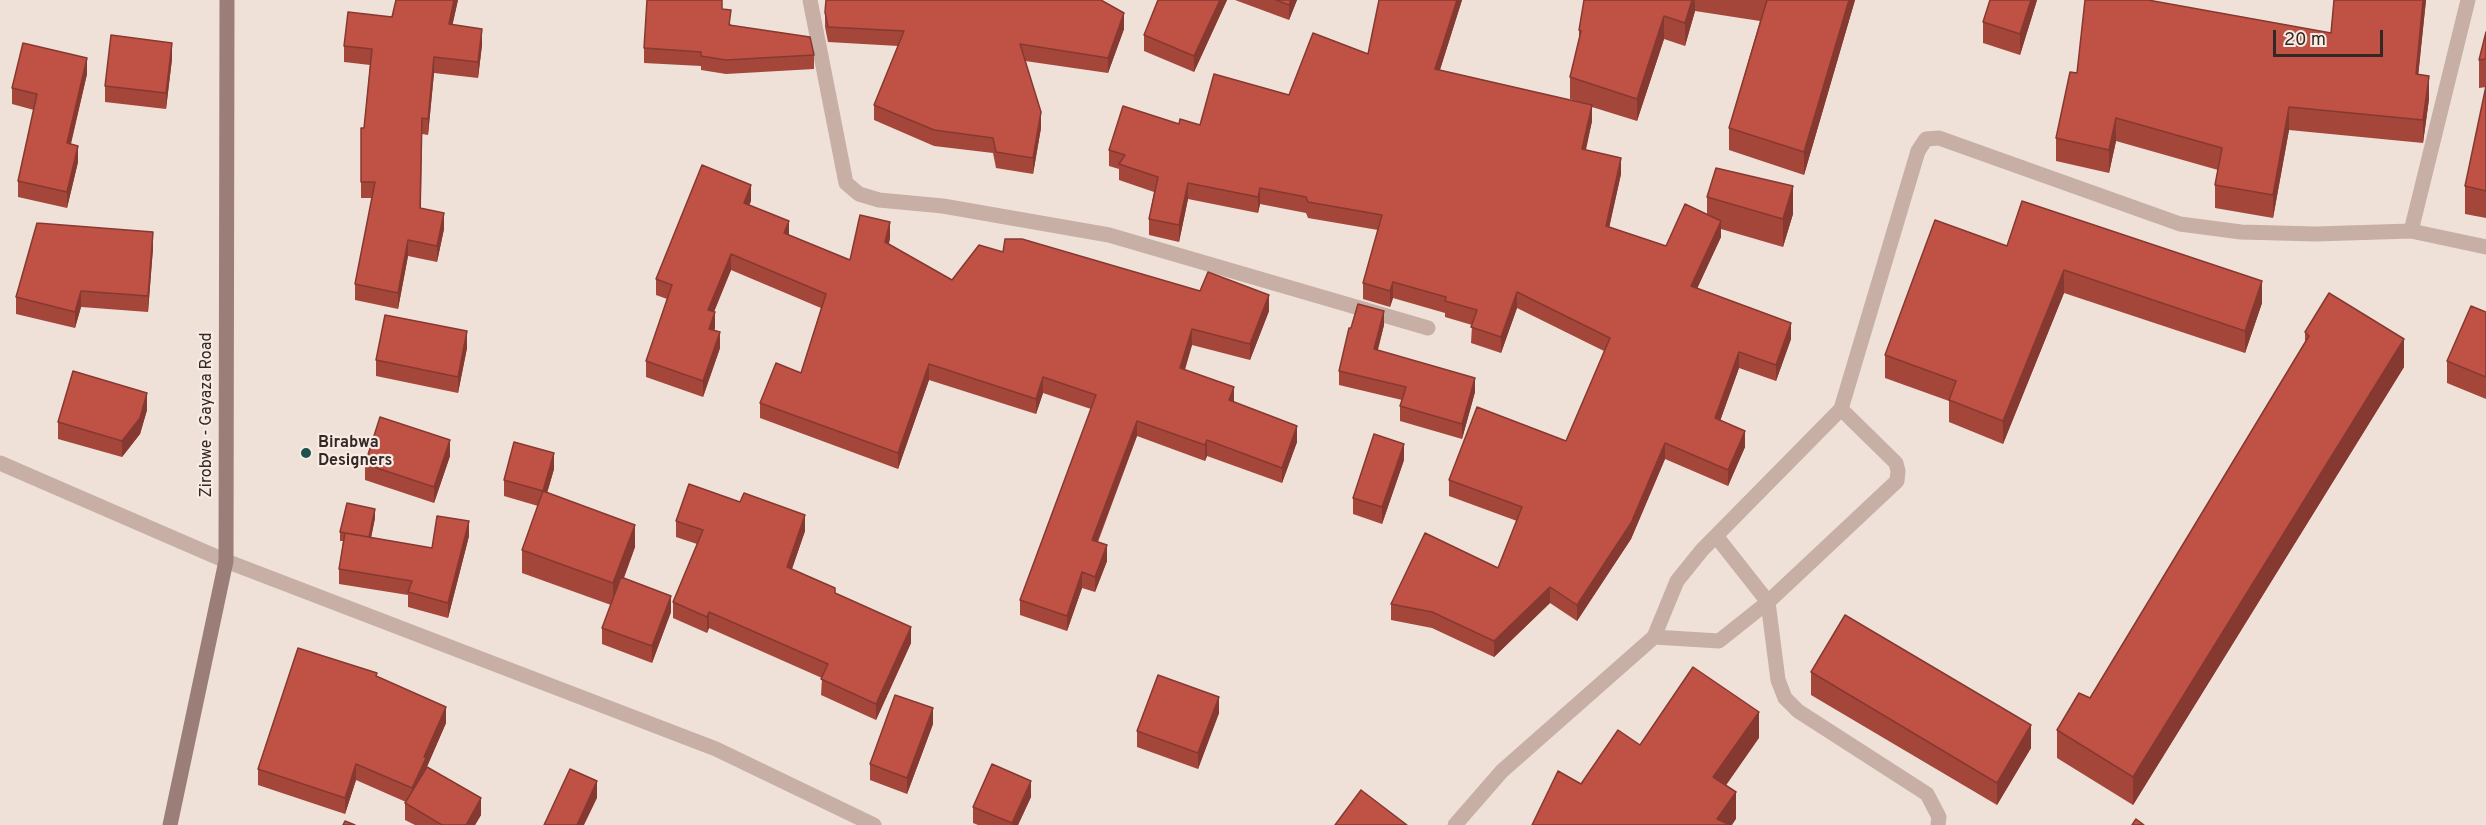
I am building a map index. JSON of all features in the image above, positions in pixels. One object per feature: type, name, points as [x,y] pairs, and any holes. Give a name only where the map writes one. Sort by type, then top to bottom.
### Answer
[{"type":"street","name":"Zirobwe - Gayaza Road","points":[[170,825],[226,561],[227,0]]},
{"type":"street","points":[[810,0],[846,183],[859,194],[879,200],[943,206],[1109,235],[1428,328]]},
{"type":"street","points":[[2411,231],[2468,0]]},
{"type":"street","points":[[1455,825],[1502,771],[1654,637],[1677,581],[1716,536],[1841,409],[1918,151],[1926,139],[1938,138],[2180,224],[2241,232],[2316,234],[2411,231],[2486,247]]},
{"type":"street","points":[[1654,637],[1719,641],[1768,602],[1897,482],[1896,463],[1841,409]]},
{"type":"street","points":[[0,463],[226,561],[716,748],[874,825]]},
{"type":"street","points":[[1716,536],[1768,602],[1779,680],[1785,698],[1798,711],[1927,794],[1939,817],[1938,825]]},
{"type":"building","points":[[396,0],[454,0],[449,24],[482,29],[478,62],[434,57],[428,119],[422,118],[420,208],[444,213],[437,246],[408,240],[398,293],[355,284],[375,182],[361,182],[361,128],[364,128],[372,49],[344,46],[348,12],[392,17]]},
{"type":"building","points":[[647,0],[722,0],[722,9],[731,10],[729,25],[810,37],[814,55],[726,60],[701,56],[701,52],[644,48]]},
{"type":"building","points":[[826,0],[1101,0],[1124,13],[1108,58],[1020,44],[1041,112],[1033,158],[996,152],[993,138],[934,130],[874,105],[904,31],[828,27],[825,12]]},
{"type":"building","points":[[1158,0],[1220,0],[1194,56],[1144,35]]},
{"type":"building","points":[[1276,0],[1291,0],[1289,5]]},
{"type":"building","points":[[1379,0],[1457,0],[1435,69],[1592,105],[1582,149],[1621,158],[1606,226],[1666,246],[1685,204],[1721,221],[1691,286],[1791,323],[1776,365],[1739,352],[1715,418],[1745,431],[1728,470],[1665,443],[1631,523],[1577,605],[1550,587],[1494,641],[1432,612],[1391,604],[1425,533],[1498,568],[1522,507],[1449,480],[1477,407],[1566,441],[1610,338],[1517,292],[1501,337],[1471,327],[1477,310],[1445,301],[1446,297],[1393,282],[1390,291],[1363,283],[1382,215],[1308,202],[1306,197],[1260,188],[1258,197],[1188,183],[1179,225],[1149,219],[1158,177],[1119,164],[1125,155],[1109,150],[1123,106],[1179,124],[1180,119],[1200,125],[1214,74],[1289,95],[1313,33],[1368,54]]},
{"type":"building","points":[[1584,0],[1692,0],[1685,23],[1664,16],[1637,99],[1570,77],[1581,31],[1579,30]]},
{"type":"building","points":[[1767,0],[1849,0],[1804,152],[1729,128]]},
{"type":"building","points":[[1990,0],[2031,0],[2020,34],[1983,22]]},
{"type":"building","points":[[2085,0],[2148,0],[2331,33],[2334,0],[2423,0],[2416,74],[2429,76],[2423,120],[2289,107],[2273,195],[2215,185],[2222,148],[2116,118],[2109,150],[2056,138],[2070,72],[2077,73]]},
{"type":"building","points":[[2486,32],[2486,59],[2479,60]]},
{"type":"building","points":[[111,35],[172,43],[166,93],[105,86]]},
{"type":"building","points":[[23,43],[87,58],[67,143],[78,146],[67,192],[18,181],[37,94],[12,88]]},
{"type":"building","points":[[2486,86],[2486,191],[2465,186]]},
{"type":"building","points":[[702,165],[751,185],[744,203],[789,221],[784,233],[850,260],[860,215],[890,222],[885,242],[952,280],[979,245],[1003,252],[1005,239],[1022,239],[1200,291],[1208,272],[1269,295],[1250,344],[1192,329],[1180,368],[1234,387],[1229,400],[1297,426],[1282,468],[1207,440],[1205,445],[1137,421],[1092,540],[1107,545],[1095,577],[1082,572],[1067,616],[1020,600],[1096,395],[1043,377],[1036,399],[929,364],[898,453],[760,403],[776,363],[801,373],[826,294],[731,254],[708,310],[715,312],[709,329],[720,332],[703,381],[646,361],[672,285],[656,279]]},
{"type":"building","points":[[1716,168],[1793,186],[1783,219],[1707,197]]},
{"type":"building","points":[[2022,201],[2262,281],[2245,331],[2064,270],[2003,421],[1949,400],[1956,381],[1885,355],[1935,220],[2007,246]]},
{"type":"building","points":[[37,223],[153,232],[148,296],[81,291],[75,312],[16,297]]},
{"type":"building","points":[[2329,293],[2404,339],[2133,777],[2057,730],[2079,693],[2090,698],[2309,336],[2305,332]]},
{"type":"building","points":[[1358,304],[1384,311],[1374,349],[1475,378],[1462,424],[1400,406],[1406,387],[1339,371],[1349,328],[1351,328]]},
{"type":"building","points":[[2471,306],[2486,312],[2486,377],[2447,361]]},
{"type":"building","points":[[385,315],[467,331],[458,377],[376,360]]},
{"type":"building","points":[[73,371],[147,393],[140,418],[122,441],[58,422]]},
{"type":"building","points":[[380,417],[450,440],[434,487],[365,464]]},
{"type":"building","points":[[1374,434],[1404,444],[1382,507],[1353,498]]},
{"type":"building","points":[[514,442],[554,453],[543,491],[504,480]]},
{"type":"building","points":[[689,484],[740,502],[744,493],[805,515],[787,567],[835,588],[835,593],[911,627],[876,704],[821,679],[828,664],[709,612],[707,617],[673,602],[703,530],[676,521]]},
{"type":"building","points":[[543,491],[635,525],[613,583],[522,550]]},
{"type":"building","points":[[347,503],[375,509],[369,537],[340,532]]},
{"type":"building","points":[[437,516],[469,521],[448,603],[408,592],[412,581],[339,569],[345,533],[432,548]]},
{"type":"building","points":[[621,577],[671,596],[652,646],[602,628]]},
{"type":"building","points":[[1845,615],[2031,725],[1997,783],[1811,672]]},
{"type":"building","points":[[298,648],[377,673],[376,676],[446,707],[412,788],[356,764],[345,798],[258,769]]},
{"type":"building","points":[[1693,667],[1759,712],[1713,777],[1736,792],[1717,819],[1730,825],[1532,825],[1558,771],[1581,784],[1618,730],[1640,745]]},
{"type":"building","points":[[1158,675],[1219,697],[1198,753],[1137,731]]},
{"type":"building","points":[[895,695],[933,708],[907,778],[870,764]]},
{"type":"building","points":[[992,764],[1031,781],[1012,823],[973,807]]},
{"type":"building","points":[[427,767],[481,798],[466,825],[442,825],[405,803]]},
{"type":"building","points":[[570,769],[597,781],[577,825],[544,825]]},
{"type":"building","points":[[1361,790],[1407,825],[1335,825]]},
{"type":"building","points":[[2136,819],[2144,825],[2132,825]]},
{"type":"building","points":[[345,821],[355,825],[343,825]]},
{"type":"place","name":"Birabwa Designers","points":[[306,453]]}]
